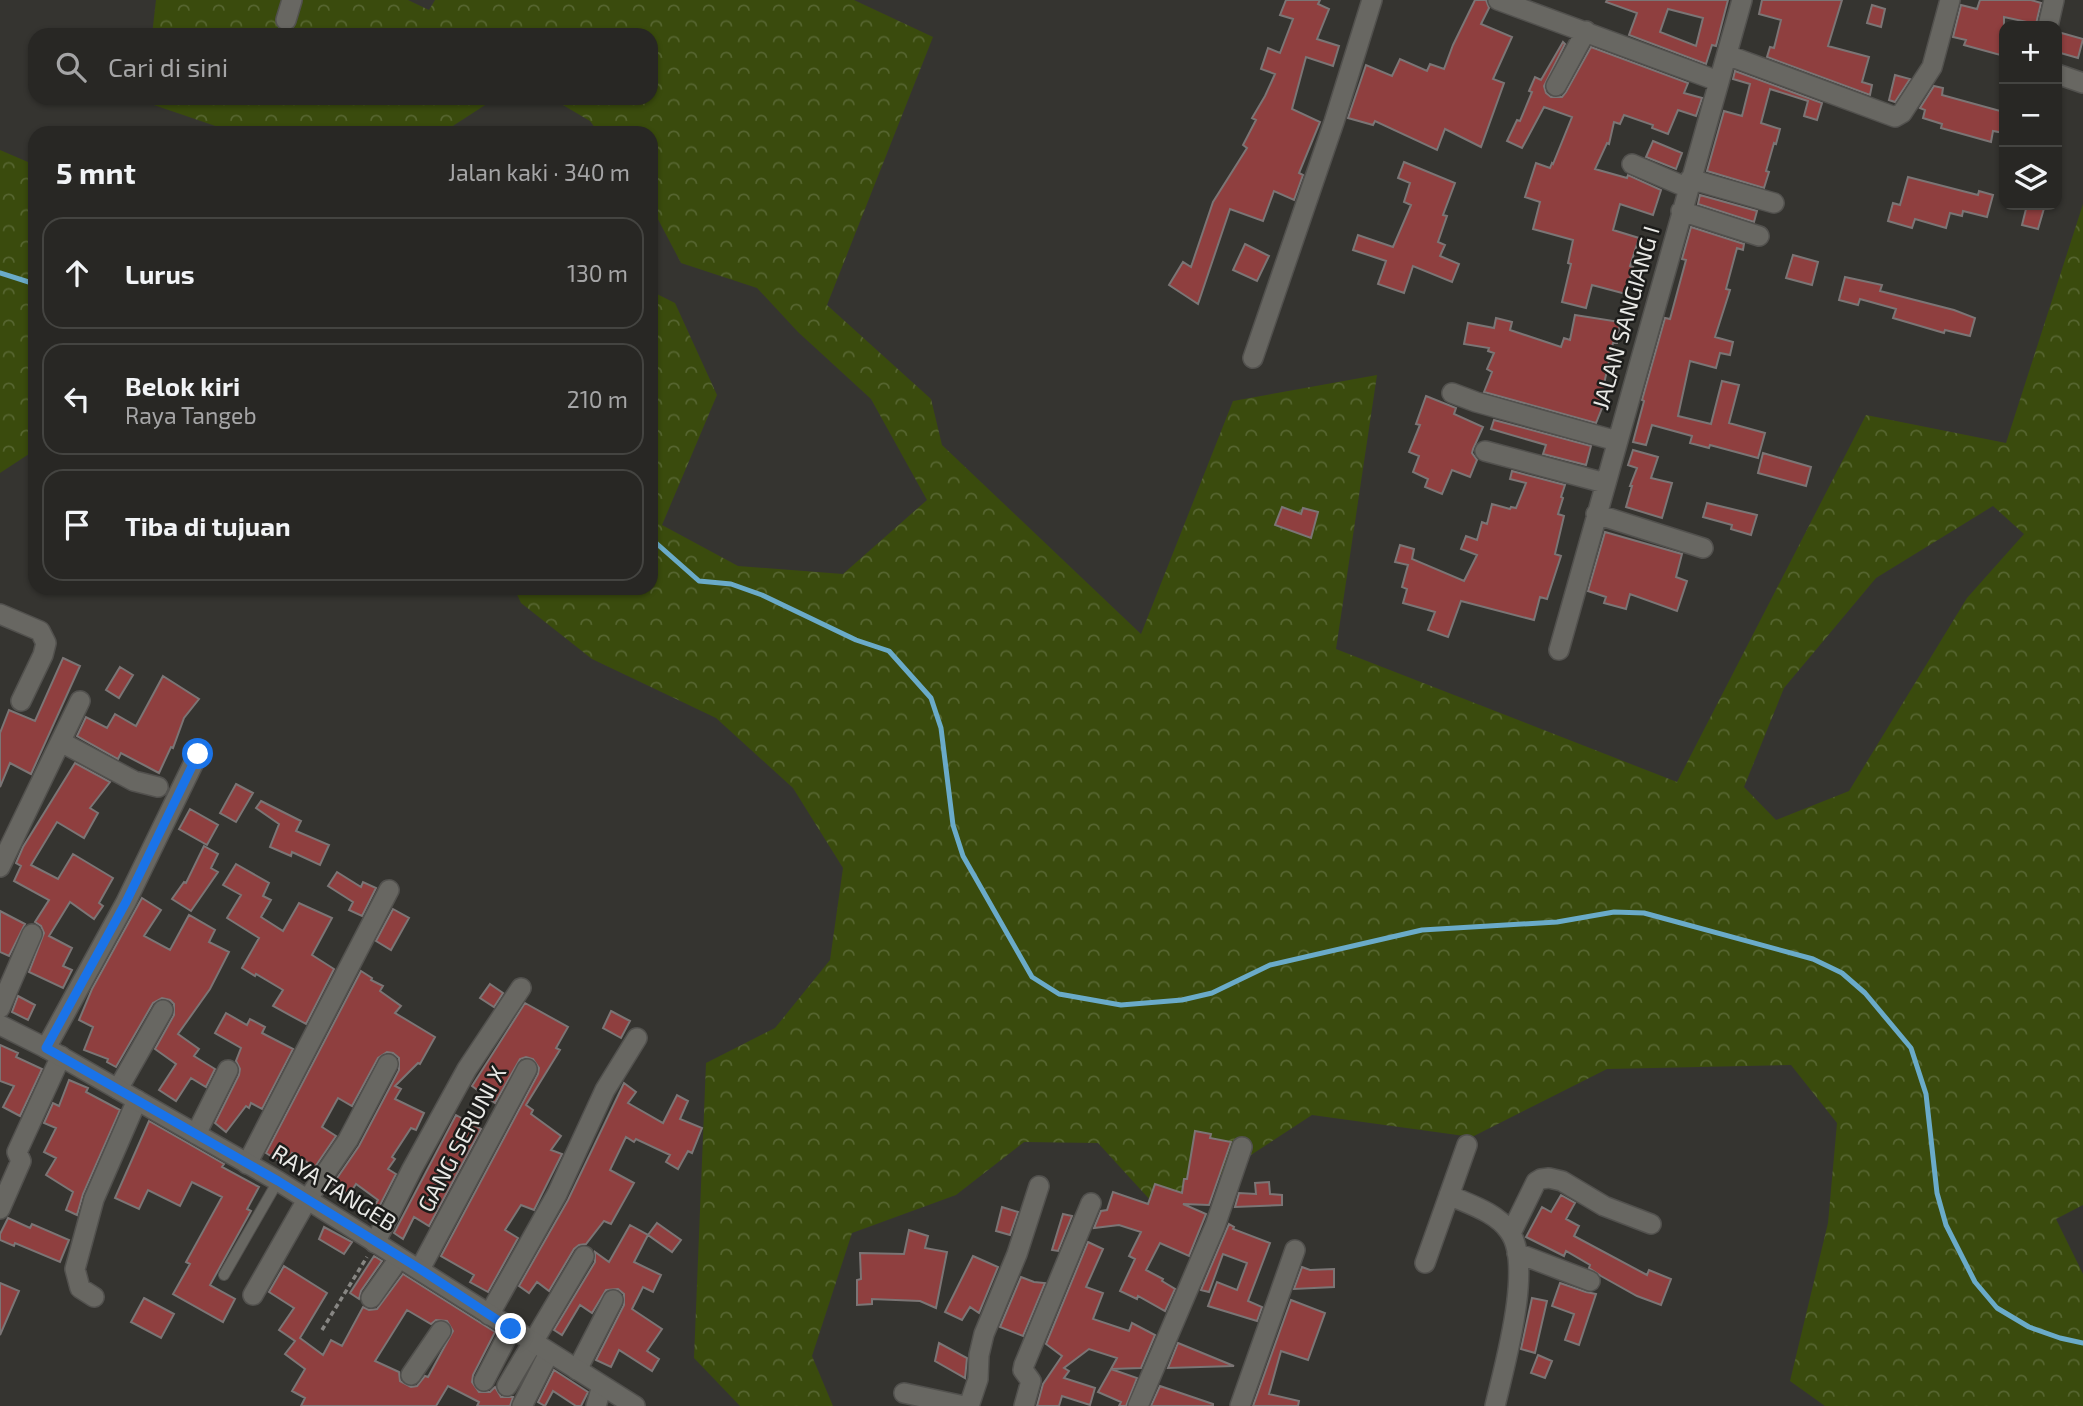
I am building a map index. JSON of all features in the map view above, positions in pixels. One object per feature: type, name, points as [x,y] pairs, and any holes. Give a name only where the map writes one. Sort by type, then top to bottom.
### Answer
[{"type":"street","points":[[286,20],[292,0]]},
{"type":"street","points":[[1253,358],[1334,122],[1372,0]]},
{"type":"street","points":[[1498,0],[1718,81]]},
{"type":"street","name":"JALAN SANGIANG I","points":[[1559,650],[1742,0]]},
{"type":"street","points":[[1727,55],[1895,117],[1902,113],[1932,68],[1950,0]]},
{"type":"street","points":[[2049,21],[2054,0]]},
{"type":"street","points":[[1556,86],[1586,31]]},
{"type":"street","points":[[2062,76],[2083,83]]},
{"type":"street","points":[[1632,163],[1689,183],[1774,203]]},
{"type":"street","points":[[1681,211],[1759,236]]},
{"type":"street","points":[[1452,393],[1617,441]]},
{"type":"street","points":[[1485,451],[1605,483]]},
{"type":"street","points":[[1596,514],[1703,548]]},
{"type":"street","points":[[0,614],[40,631],[46,643],[21,701]]},
{"type":"street","points":[[0,867],[80,701]]},
{"type":"street","points":[[61,742],[134,781],[158,787]]},
{"type":"street","points":[[0,1209],[21,1161],[17,1152],[53,1052],[198,754]]},
{"type":"street","points":[[247,1164],[389,890]]},
{"type":"street","points":[[0,1007],[32,934]]},
{"type":"street","points":[[375,1243],[467,1069],[521,988]]},
{"type":"street","points":[[118,1090],[163,1010]]},
{"type":"street","name":"RAYA TANGEB","points":[[0,1025],[53,1052],[278,1181],[635,1406]]},
{"type":"street","points":[[489,1315],[557,1194],[605,1090],[637,1038]]},
{"type":"street","points":[[253,1295],[307,1200],[348,1140],[388,1064]]},
{"type":"street","name":"GANG SERUNI X","points":[[420,1269],[527,1069]]},
{"type":"street","points":[[196,1134],[228,1070]]},
{"type":"street","points":[[94,1297],[80,1288],[75,1269],[97,1192],[137,1100]]},
{"type":"street","points":[[1425,1263],[1467,1146]]},
{"type":"street","points":[[1138,1406],[1214,1226],[1242,1147]]},
{"type":"street","points":[[1511,1233],[1536,1182],[1541,1178],[1562,1181],[1604,1206],[1651,1224]]},
{"type":"street","points":[[904,1393],[967,1406],[978,1379],[984,1334],[1017,1254],[1040,1186]]},
{"type":"street","points":[[1449,1195],[1503,1224],[1511,1233],[1517,1253],[1518,1282],[1512,1329],[1495,1406]]},
{"type":"street","points":[[1024,1406],[1031,1381],[1023,1370],[1024,1366],[1091,1203]]},
{"type":"street","points":[[1240,1406],[1295,1250]]},
{"type":"street","points":[[1517,1253],[1590,1281]]},
{"type":"street","points":[[522,1406],[540,1347],[584,1256]]},
{"type":"street","points":[[371,1298],[393,1267]]},
{"type":"street","points":[[577,1370],[613,1300]]},
{"type":"street","points":[[484,1381],[511,1329]]},
{"type":"street","points":[[411,1375],[441,1331]]},
{"type":"street","points":[[508,1386],[540,1347]]},
{"type":"street","points":[[596,1406],[602,1385]]},
{"type":"lane","points":[[224,1275],[278,1181]]},
{"type":"path","points":[[323,1330],[375,1243]]},
{"type":"green space","points":[[156,0],[408,0],[429,10],[435,0],[854,0],[933,37],[827,305],[931,399],[942,445],[1141,634],[1233,401],[1377,375],[1336,649],[1677,782],[1866,415],[2006,443],[2083,204],[2083,1205],[2056,1219],[2083,1274],[2083,1406],[1825,1406],[1790,1381],[1828,1223],[1837,1123],[1791,1065],[1607,1069],[1472,1137],[1312,1115],[1162,1213],[1098,1143],[1024,1142],[956,1195],[852,1233],[812,1356],[833,1406],[740,1406],[694,1358],[706,1063],[775,1028],[830,960],[843,868],[793,788],[716,718],[592,659],[521,603],[517,595],[658,595],[658,294],[675,303],[717,395],[662,525],[738,566],[843,574],[927,500],[871,399],[798,332],[757,288],[681,263],[658,219],[658,126],[594,126],[563,105],[658,105],[658,28],[153,28]],"holes":[[[1993,506],[2024,534],[1967,598],[1849,791],[1776,820],[1744,787],[1784,688],[1876,578]]]},
{"type":"green space","points":[[154,105],[485,105],[453,126],[215,126]]},
{"type":"green space","points":[[0,150],[28,162],[28,455],[0,473]]},
{"type":"building","points":[[1286,0],[1320,0],[1318,4],[1329,9],[1317,39],[1339,46],[1333,66],[1306,57],[1292,109],[1320,122],[1299,173],[1303,175],[1294,200],[1274,191],[1263,221],[1230,209],[1198,304],[1169,285],[1183,262],[1191,267],[1213,202],[1247,148],[1243,145],[1256,120],[1252,118],[1275,74],[1261,69],[1268,48],[1280,53],[1293,19],[1280,15]]},
{"type":"building","points":[[1475,0],[1486,0],[1489,8],[1481,24],[1512,37],[1493,79],[1504,83],[1481,147],[1445,129],[1437,150],[1375,121],[1373,125],[1348,118],[1366,65],[1392,76],[1400,59],[1427,71],[1430,64],[1444,69]]},
{"type":"building","points":[[1728,0],[1716,46],[1712,45],[1706,64],[1629,35],[1637,13],[1606,2]],"holes":[[[1668,9],[1703,18],[1696,46],[1660,32]]]},
{"type":"building","points":[[1762,0],[1842,0],[1828,46],[1869,57],[1862,82],[1872,85],[1870,95],[1767,57],[1770,47],[1774,48],[1781,20],[1759,14]]},
{"type":"building","points":[[1980,0],[2031,0],[2041,3],[2037,21],[2004,17],[2004,21],[1999,21],[1999,55],[1964,45],[1966,40],[1953,37],[1961,5],[1977,9]]},
{"type":"building","points":[[1872,5],[1885,9],[1881,27],[1867,23]]},
{"type":"building","points":[[2062,33],[2083,39],[2078,58],[2062,53]]},
{"type":"building","points":[[1563,42],[1565,44],[1544,86],[1551,97],[1562,97],[1566,92],[1591,47],[1688,83],[1684,93],[1702,98],[1696,116],[1678,110],[1668,134],[1652,128],[1653,125],[1624,115],[1620,124],[1614,122],[1609,144],[1607,143],[1595,169],[1627,178],[1628,175],[1661,190],[1653,215],[1620,204],[1613,230],[1639,238],[1630,266],[1633,267],[1626,294],[1592,285],[1586,308],[1562,302],[1571,264],[1568,263],[1573,240],[1533,229],[1540,202],[1525,197],[1536,163],[1550,168],[1572,117],[1544,107],[1522,148],[1507,141],[1517,120],[1520,121],[1535,77],[1541,80]]},
{"type":"building","points":[[1735,71],[1822,103],[1817,120],[1804,116],[1808,101],[1770,89],[1761,123],[1780,129],[1766,171],[1769,172],[1764,188],[1707,171],[1724,111],[1742,116],[1750,84],[1733,79]]},
{"type":"building","points":[[1895,75],[1910,79],[1895,102],[1889,100]]},
{"type":"building","points":[[1934,86],[1943,88],[1942,95],[1999,111],[1999,132],[1993,131],[1991,142],[1941,128],[1942,124],[1923,118],[1925,110],[1920,108]]},
{"type":"building","points":[[1653,141],[1682,153],[1676,169],[1646,157]]},
{"type":"building","points":[[1404,162],[1455,183],[1443,215],[1447,216],[1438,242],[1445,245],[1440,256],[1459,264],[1452,282],[1413,266],[1404,293],[1378,284],[1386,261],[1353,250],[1358,235],[1393,247],[1411,205],[1404,202],[1410,183],[1398,178]]},
{"type":"building","points":[[1908,177],[1978,195],[1979,191],[1993,195],[1987,217],[1963,211],[1962,216],[1950,213],[1946,228],[1915,219],[1912,228],[1888,221],[1893,203],[1900,205]]},
{"type":"building","points":[[1700,195],[1757,211],[1754,222],[1698,204]]},
{"type":"building","points":[[2026,210],[2044,210],[2038,229],[2022,225]]},
{"type":"building","points":[[1691,227],[1744,244],[1743,250],[1737,248],[1726,289],[1730,290],[1715,337],[1733,342],[1730,355],[1720,353],[1716,368],[1690,361],[1678,416],[1711,424],[1722,381],[1739,385],[1729,423],[1765,433],[1758,458],[1710,445],[1709,448],[1690,443],[1692,436],[1652,425],[1646,445],[1633,442],[1665,318],[1670,319],[1686,260],[1682,259]]},
{"type":"building","points":[[1245,244],[1269,256],[1257,281],[1233,270]]},
{"type":"building","points":[[1793,255],[1818,262],[1812,285],[1786,278]]},
{"type":"building","points":[[1845,277],[1882,285],[1880,291],[1975,318],[1970,336],[1945,330],[1944,333],[1893,318],[1896,309],[1860,299],[1858,305],[1839,300]]},
{"type":"building","points":[[1575,315],[1620,322],[1617,343],[1613,343],[1604,384],[1607,385],[1601,402],[1604,403],[1596,423],[1484,392],[1492,372],[1487,369],[1494,353],[1488,351],[1489,348],[1464,344],[1468,323],[1494,328],[1496,318],[1512,322],[1510,330],[1561,347],[1564,338],[1570,340]]},
{"type":"building","points":[[1426,396],[1456,408],[1454,414],[1483,427],[1473,449],[1472,453],[1477,460],[1470,477],[1452,470],[1442,494],[1425,487],[1428,479],[1413,472],[1419,456],[1409,452],[1420,425],[1416,424]]},
{"type":"building","points":[[1494,420],[1591,446],[1586,465],[1543,454],[1546,445],[1491,429]]},
{"type":"building","points":[[1633,450],[1658,457],[1651,478],[1672,483],[1662,518],[1626,507],[1637,468],[1628,465]]},
{"type":"building","points":[[1763,453],[1811,467],[1806,486],[1758,473]]},
{"type":"building","points":[[1512,471],[1565,485],[1558,514],[1564,516],[1555,554],[1561,556],[1547,599],[1540,597],[1534,620],[1461,601],[1448,637],[1428,630],[1435,612],[1403,603],[1407,589],[1402,587],[1408,565],[1395,562],[1400,545],[1414,549],[1412,559],[1464,581],[1477,555],[1461,549],[1466,536],[1477,540],[1482,522],[1487,524],[1492,504],[1516,508],[1526,483],[1510,479]]},
{"type":"building","points":[[1707,503],[1757,515],[1751,535],[1731,529],[1732,525],[1703,517]]},
{"type":"building","points":[[1282,507],[1301,514],[1303,508],[1318,512],[1311,538],[1275,525]]},
{"type":"building","points":[[1605,532],[1682,554],[1676,577],[1687,581],[1677,611],[1630,594],[1626,609],[1604,603],[1606,597],[1588,591]]},
{"type":"building","points":[[63,658],[80,666],[31,774],[10,763],[0,787],[0,733],[9,710],[35,721]]},
{"type":"building","points":[[120,667],[133,675],[119,698],[106,690]]},
{"type":"building","points":[[163,676],[199,699],[184,718],[173,748],[171,747],[159,773],[121,753],[118,759],[77,736],[86,717],[107,728],[115,714],[136,726]]},
{"type":"building","points":[[75,763],[110,782],[90,808],[98,813],[84,838],[57,822],[31,865],[58,879],[73,854],[113,878],[99,903],[103,906],[94,919],[70,902],[49,936],[72,948],[63,966],[72,970],[63,988],[29,972],[44,933],[41,926],[35,922],[49,900],[14,881],[21,866],[16,863],[23,847]]},
{"type":"building","points":[[236,784],[253,793],[236,822],[220,813]]},
{"type":"building","points":[[261,801],[301,821],[296,831],[329,845],[320,865],[292,852],[291,856],[270,847],[279,824],[256,808]]},
{"type":"building","points":[[190,809],[218,825],[207,845],[179,829]]},
{"type":"building","points":[[204,846],[218,854],[211,868],[218,872],[191,911],[172,899],[184,882],[186,883]]},
{"type":"building","points":[[236,864],[269,883],[263,896],[271,900],[261,917],[283,931],[299,903],[332,918],[312,955],[334,969],[306,1024],[273,1006],[283,990],[242,968],[259,938],[227,918],[241,895],[223,885]]},
{"type":"building","points":[[337,872],[361,887],[363,882],[376,888],[362,916],[349,910],[353,902],[328,886]]},
{"type":"building","points":[[142,898],[161,910],[144,936],[170,950],[189,915],[215,930],[209,942],[229,952],[210,989],[178,1034],[199,1049],[194,1056],[215,1069],[206,1087],[191,1078],[176,1101],[159,1090],[176,1064],[155,1049],[174,1015],[174,1004],[170,1000],[162,998],[153,1003],[116,1067],[107,1062],[108,1059],[84,1050],[93,1027],[79,1020],[92,989]]},
{"type":"building","points":[[393,909],[409,918],[391,950],[376,941]]},
{"type":"building","points":[[0,911],[25,924],[9,956],[0,952]]},
{"type":"building","points":[[361,971],[383,986],[380,991],[401,1006],[395,1013],[435,1037],[420,1064],[395,1086],[401,1089],[395,1099],[424,1113],[416,1130],[411,1128],[392,1157],[395,1159],[388,1169],[396,1174],[378,1209],[374,1207],[378,1200],[356,1184],[349,1195],[333,1184],[359,1146],[399,1070],[399,1058],[393,1053],[387,1052],[378,1058],[352,1106],[338,1098],[322,1127],[336,1136],[315,1167],[292,1153],[285,1165],[266,1153]]},
{"type":"building","points":[[490,984],[503,993],[494,1007],[480,998]]},
{"type":"building","points":[[18,996],[35,1005],[28,1020],[12,1012]]},
{"type":"building","points":[[525,1003],[568,1027],[556,1048],[560,1050],[526,1105],[533,1110],[531,1114],[561,1136],[551,1150],[562,1154],[534,1210],[521,1205],[505,1230],[518,1238],[488,1292],[470,1282],[474,1275],[441,1256],[538,1074],[539,1068],[533,1059],[520,1059],[495,1103],[472,1086]]},
{"type":"building","points":[[611,1011],[630,1021],[621,1038],[603,1028]]},
{"type":"building","points":[[226,1013],[247,1025],[250,1019],[265,1027],[262,1033],[293,1049],[262,1109],[251,1103],[249,1108],[246,1106],[226,1132],[215,1123],[239,1075],[240,1069],[236,1061],[241,1048],[215,1033]]},
{"type":"building","points":[[0,1045],[18,1053],[16,1057],[42,1069],[20,1116],[3,1107],[14,1086],[0,1081]]},
{"type":"building","points":[[69,1080],[88,1088],[86,1092],[120,1110],[83,1194],[77,1215],[66,1210],[73,1192],[46,1175],[56,1158],[44,1152],[56,1128],[44,1123],[53,1103],[59,1106]]},
{"type":"building","points":[[624,1083],[636,1092],[628,1103],[663,1123],[677,1095],[688,1101],[680,1119],[702,1128],[692,1153],[688,1151],[678,1169],[666,1162],[670,1155],[626,1137],[610,1170],[634,1183],[611,1224],[604,1221],[586,1244],[574,1249],[549,1291],[537,1282],[529,1293],[519,1286],[568,1200]]},
{"type":"building","points":[[456,1115],[481,1129],[429,1226],[414,1217],[403,1239],[394,1233]]},
{"type":"building","points":[[149,1121],[259,1187],[247,1209],[251,1211],[210,1285],[235,1299],[223,1322],[173,1294],[190,1264],[186,1262],[222,1197],[192,1182],[180,1206],[148,1190],[139,1209],[115,1198]]},
{"type":"building","points":[[1195,1131],[1211,1134],[1210,1138],[1231,1142],[1209,1205],[1183,1204],[1206,1214],[1189,1256],[1160,1243],[1146,1270],[1175,1289],[1165,1311],[1138,1296],[1137,1299],[1120,1291],[1135,1259],[1129,1256],[1141,1232],[1119,1225],[1094,1228],[1101,1211],[1107,1210],[1113,1192],[1148,1204],[1155,1184],[1182,1193]]},
{"type":"building","points":[[1269,1182],[1270,1194],[1282,1195],[1282,1205],[1235,1207],[1239,1193],[1256,1194],[1255,1183]]},
{"type":"building","points":[[1561,1195],[1575,1203],[1566,1219],[1579,1226],[1574,1236],[1647,1275],[1649,1270],[1671,1279],[1661,1305],[1637,1296],[1601,1276],[1589,1268],[1590,1265],[1566,1251],[1564,1256],[1526,1237],[1542,1207],[1551,1212]]},
{"type":"building","points":[[1002,1207],[1018,1212],[1010,1235],[996,1231]]},
{"type":"building","points":[[1063,1214],[1072,1216],[1058,1251],[1052,1250]]},
{"type":"building","points":[[8,1218],[30,1228],[32,1224],[69,1240],[60,1262],[15,1243],[14,1246],[0,1240]]},
{"type":"building","points":[[657,1223],[681,1240],[672,1252],[648,1235]]},
{"type":"building","points":[[1229,1224],[1233,1229],[1270,1243],[1248,1301],[1262,1307],[1257,1321],[1208,1306],[1217,1282],[1237,1290],[1247,1263],[1223,1254],[1209,1292],[1201,1290]]},
{"type":"building","points":[[630,1225],[648,1235],[634,1262],[661,1275],[653,1292],[643,1287],[632,1309],[662,1329],[647,1351],[659,1359],[652,1371],[619,1350],[611,1367],[596,1360],[624,1305],[624,1294],[618,1289],[606,1290],[592,1313],[580,1305],[562,1335],[554,1330],[595,1262],[595,1252],[609,1262]]},
{"type":"building","points":[[324,1227],[352,1242],[344,1254],[319,1239]]},
{"type":"building","points":[[909,1230],[928,1236],[925,1248],[947,1252],[936,1308],[920,1301],[872,1299],[872,1304],[857,1305],[857,1280],[861,1279],[860,1253],[904,1254]]},
{"type":"building","points":[[1088,1242],[1103,1249],[1086,1287],[1103,1293],[1093,1319],[1129,1331],[1132,1323],[1155,1335],[1141,1368],[1111,1369],[1117,1358],[1089,1349],[1064,1368],[1069,1371],[1064,1378],[1095,1388],[1090,1405],[1062,1396],[1059,1406],[1037,1406],[1043,1384],[1062,1356],[1046,1344]]},
{"type":"building","points":[[374,1256],[382,1261],[361,1291],[359,1299],[350,1293]]},
{"type":"building","points":[[973,1256],[998,1267],[979,1313],[970,1307],[962,1320],[945,1312]]},
{"type":"building","points":[[284,1266],[327,1293],[300,1338],[323,1355],[331,1340],[342,1346],[363,1307],[369,1310],[377,1309],[403,1274],[495,1332],[472,1382],[479,1392],[490,1392],[495,1387],[501,1397],[513,1397],[510,1406],[477,1406],[479,1402],[448,1386],[436,1406],[301,1406],[305,1398],[292,1391],[305,1369],[285,1354],[295,1341],[279,1330],[294,1308],[269,1292]],"holes":[[[407,1310],[431,1324],[436,1320],[447,1321],[453,1331],[428,1377],[425,1376],[417,1386],[411,1387],[400,1381],[399,1372],[375,1361]]]},
{"type":"building","points":[[1302,1267],[1310,1270],[1334,1269],[1334,1287],[1294,1289]]},
{"type":"building","points":[[1021,1277],[1045,1283],[1023,1336],[1000,1327]]},
{"type":"building","points":[[0,1283],[19,1291],[0,1335]]},
{"type":"building","points":[[1560,1283],[1596,1294],[1579,1345],[1565,1340],[1574,1314],[1552,1306]]},
{"type":"building","points":[[144,1298],[174,1314],[161,1338],[131,1322]]},
{"type":"building","points":[[1532,1298],[1547,1301],[1535,1353],[1521,1349]]},
{"type":"building","points":[[1291,1300],[1325,1313],[1308,1360],[1281,1351],[1269,1394],[1299,1401],[1298,1406],[1253,1406]]},
{"type":"building","points":[[939,1343],[967,1358],[965,1378],[935,1361]]},
{"type":"building","points":[[1178,1343],[1234,1366],[1168,1368]]},
{"type":"building","points":[[1538,1355],[1552,1361],[1545,1378],[1531,1373]]},
{"type":"building","points":[[1111,1369],[1137,1378],[1126,1406],[1119,1406],[1121,1402],[1098,1392]]},
{"type":"building","points":[[554,1370],[588,1392],[581,1406],[576,1406],[553,1391],[545,1406],[538,1402]]},
{"type":"building","points":[[1160,1386],[1213,1404],[1213,1406],[1151,1406]]},
{"type":"waterway","points":[[0,273],[28,282]]},
{"type":"waterway","points":[[658,545],[699,581],[731,584],[762,595],[856,640],[889,651],[931,698],[941,728],[953,825],[963,856],[1032,977],[1059,994],[1121,1005],[1182,1000],[1212,993],[1270,965],[1422,930],[1557,922],[1614,912],[1644,913],[1813,959],[1842,973],[1865,993],[1911,1048],[1926,1094],[1937,1193],[1946,1225],[1975,1282],[1997,1308],[2029,1327],[2083,1343]]},
{"type":"route","points":[[198,754],[126,902],[46,1048],[278,1181],[511,1329]]}]
